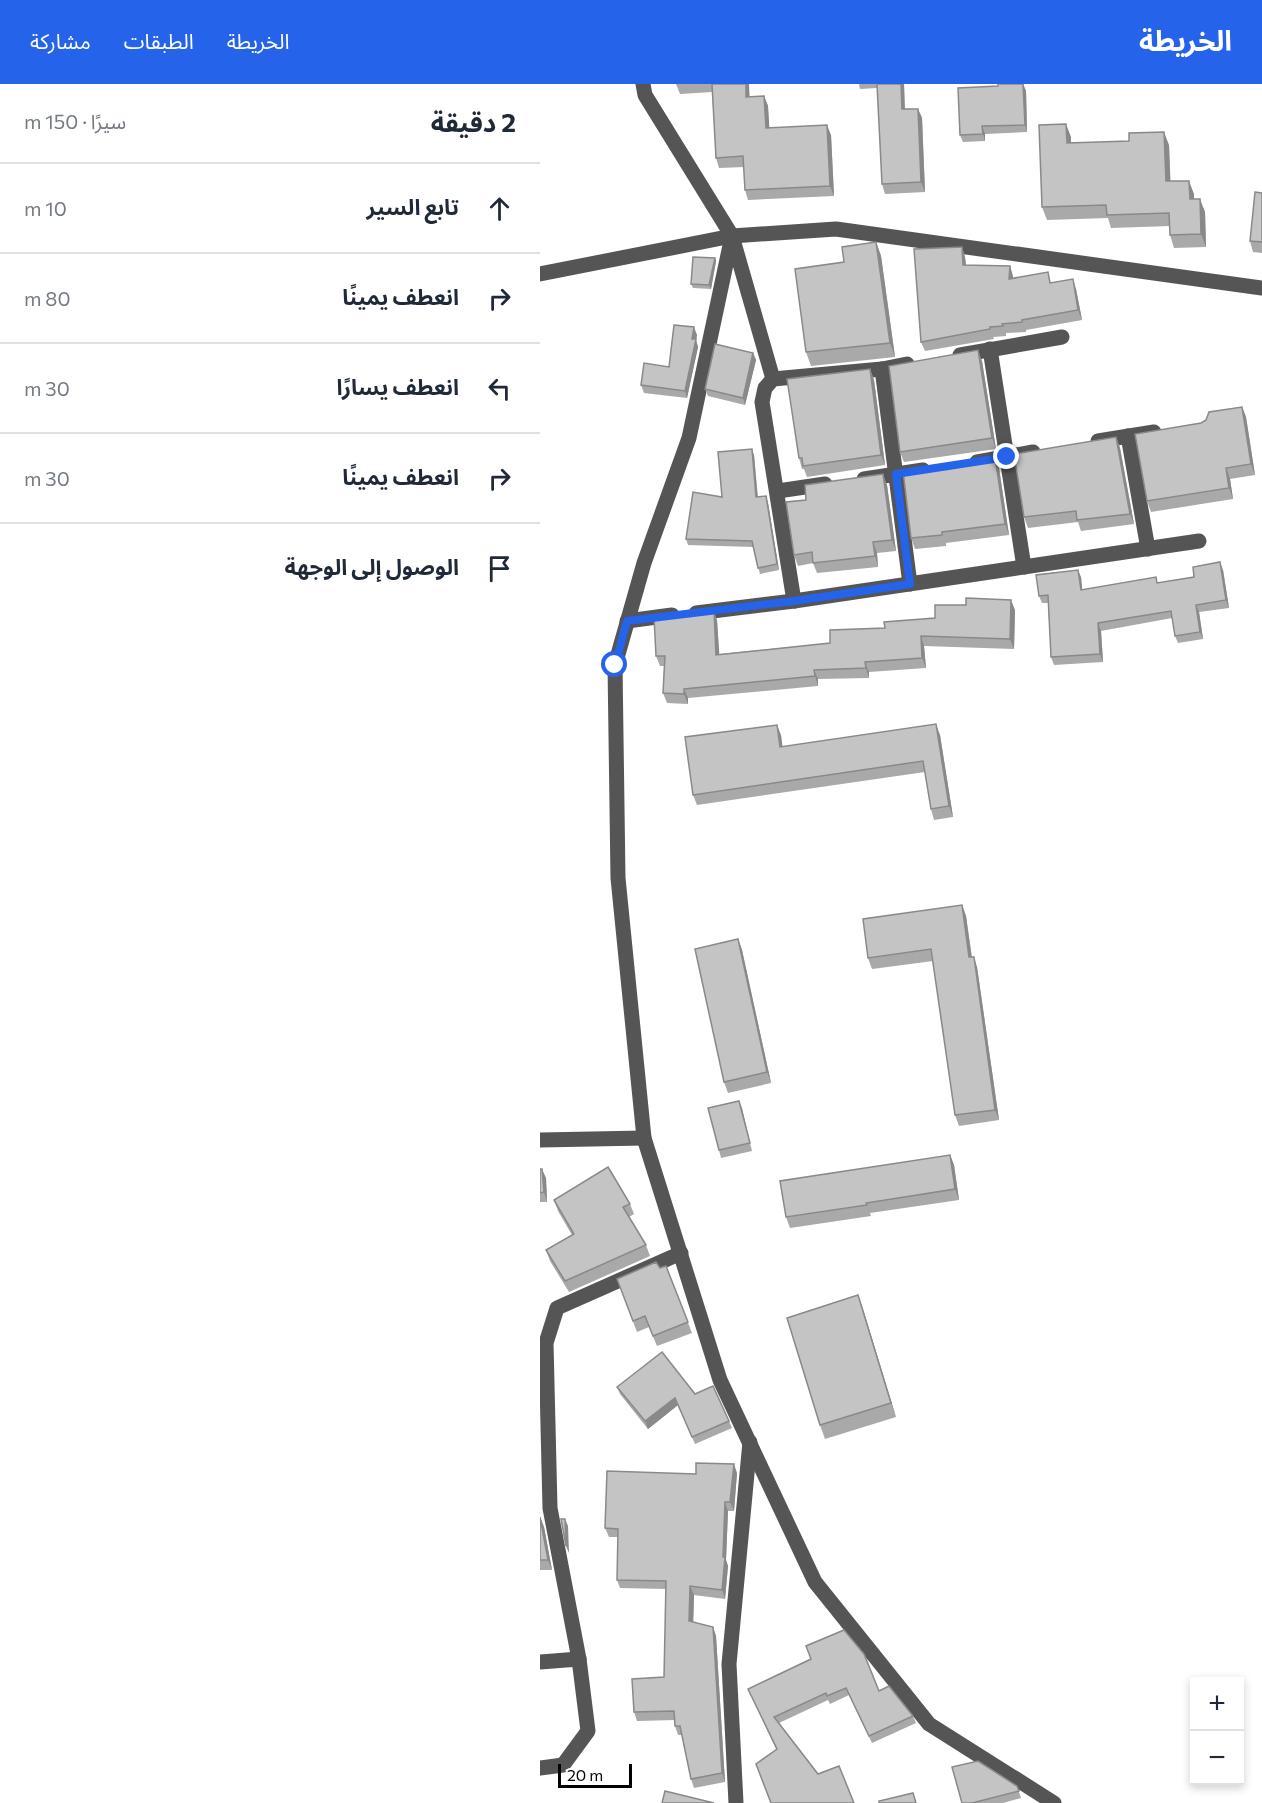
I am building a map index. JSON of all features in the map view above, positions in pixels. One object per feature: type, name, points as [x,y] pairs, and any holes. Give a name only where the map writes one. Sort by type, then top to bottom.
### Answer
[{"type":"street","points":[[643,84],[645,95],[732,236],[773,379]]},
{"type":"street","points":[[540,274],[732,236],[836,229],[1262,288]]},
{"type":"street","points":[[732,236],[689,438],[644,563],[615,665],[618,878],[644,1138],[720,1380],[815,1582],[929,1724],[1054,1803]]},
{"type":"street","points":[[947,357],[1062,337]]},
{"type":"street","points":[[990,350],[1024,567]]},
{"type":"street","points":[[794,601],[762,402],[765,388],[773,379],[882,369],[925,361]]},
{"type":"street","points":[[882,369],[910,584]]},
{"type":"street","points":[[1084,444],[1171,429]]},
{"type":"street","points":[[1128,436],[1148,549]]},
{"type":"street","points":[[963,464],[1051,449]]},
{"type":"street","points":[[778,491],[940,467]]},
{"type":"street","points":[[627,621],[794,601],[1199,541]]},
{"type":"street","points":[[540,1140],[644,1138]]},
{"type":"street","points":[[540,1768],[563,1765],[588,1731],[579,1659],[545,1509],[546,1343],[557,1308],[681,1253]]},
{"type":"street","points":[[735,1803],[729,1664],[750,1442]]},
{"type":"street","points":[[540,1662],[579,1659]]},
{"type":"building","points":[[712,84],[746,84],[746,97],[764,96],[766,128],[827,125],[830,186],[745,190],[743,156],[716,158]]},
{"type":"building","points":[[877,84],[901,84],[902,109],[918,109],[921,182],[882,184]]},
{"type":"building","points":[[998,84],[1023,84],[1025,125],[982,126],[983,134],[960,135],[958,88],[998,86]]},
{"type":"building","points":[[1066,124],[1067,143],[1129,141],[1129,133],[1164,132],[1166,181],[1189,181],[1190,199],[1200,199],[1201,234],[1170,235],[1169,213],[1107,215],[1106,205],[1042,207],[1039,125]]},
{"type":"building","points":[[1255,192],[1262,193],[1262,242],[1250,241]]},
{"type":"building","points":[[876,242],[890,343],[806,352],[795,269],[844,262],[842,247]]},
{"type":"building","points":[[962,247],[963,265],[1010,266],[1009,279],[1048,272],[1050,283],[1073,279],[1078,310],[921,342],[914,249]]},
{"type":"building","points":[[693,257],[715,258],[709,285],[691,284]]},
{"type":"building","points":[[674,325],[694,327],[692,339],[696,339],[685,391],[641,385],[644,363],[669,367]]},
{"type":"building","points":[[715,344],[753,353],[743,398],[705,389]]},
{"type":"building","points":[[978,350],[992,438],[900,452],[889,366]]},
{"type":"building","points":[[870,369],[881,455],[803,466],[802,458],[799,458],[787,379]]},
{"type":"building","points":[[1242,407],[1251,464],[1226,468],[1229,488],[1147,501],[1135,434],[1201,423],[1206,420],[1209,412]]},
{"type":"building","points":[[1116,437],[1130,514],[1077,520],[1076,511],[1024,517],[1014,454]]},
{"type":"building","points":[[752,449],[756,497],[766,496],[777,564],[758,568],[752,541],[686,539],[693,492],[722,497],[718,452]]},
{"type":"building","points":[[995,457],[1005,524],[911,538],[903,471]]},
{"type":"building","points":[[883,474],[892,540],[873,542],[875,556],[813,563],[812,552],[794,555],[786,502],[806,500],[805,485]]},
{"type":"building","points":[[1220,562],[1226,600],[1196,605],[1200,632],[1175,636],[1171,611],[1098,623],[1100,654],[1051,657],[1048,595],[1039,596],[1036,575],[1078,570],[1081,590],[1156,577],[1157,583],[1194,577],[1193,567]]},
{"type":"building","points":[[966,598],[1011,600],[1010,639],[921,636],[922,658],[865,662],[866,668],[814,670],[815,676],[684,689],[684,694],[663,693],[665,656],[656,656],[654,617],[714,610],[716,655],[830,643],[830,630],[885,628],[884,622],[935,618],[935,605],[966,605]]},
{"type":"building","points":[[936,724],[949,806],[931,809],[923,761],[693,795],[685,737],[777,725],[780,747]]},
{"type":"building","points":[[962,905],[969,957],[974,957],[995,1110],[955,1115],[931,949],[868,958],[863,919]]},
{"type":"building","points":[[738,939],[767,1072],[724,1082],[695,949]]},
{"type":"building","points":[[739,1101],[750,1143],[719,1150],[708,1108]]},
{"type":"building","points":[[950,1155],[955,1189],[786,1217],[780,1181]]},
{"type":"building","points":[[608,1167],[630,1204],[623,1207],[646,1245],[565,1281],[546,1250],[574,1234],[554,1200]]},
{"type":"building","points":[[540,1169],[542,1169],[544,1192],[540,1193]]},
{"type":"building","points":[[656,1262],[660,1268],[666,1266],[688,1322],[653,1336],[645,1316],[633,1321],[617,1279]]},
{"type":"building","points":[[858,1295],[891,1403],[820,1425],[787,1318]]},
{"type":"building","points":[[662,1352],[695,1394],[713,1386],[729,1421],[692,1437],[675,1398],[645,1421],[617,1387]]},
{"type":"building","points":[[696,1463],[734,1464],[730,1502],[725,1502],[723,1557],[725,1557],[722,1590],[690,1586],[689,1621],[713,1627],[722,1773],[691,1779],[680,1726],[675,1726],[674,1711],[634,1712],[632,1679],[664,1677],[666,1581],[617,1580],[618,1529],[605,1528],[607,1471],[696,1474]]},
{"type":"building","points":[[540,1517],[548,1560],[540,1560]]},
{"type":"building","points":[[561,1519],[565,1519],[566,1546]]},
{"type":"building","points":[[844,1630],[864,1654],[879,1691],[889,1686],[913,1716],[869,1736],[846,1688],[827,1696],[826,1693],[774,1717],[818,1774],[839,1766],[854,1803],[771,1803],[756,1764],[777,1749],[748,1689],[811,1659],[806,1646]]},
{"type":"building","points":[[978,1761],[1017,1786],[1019,1791],[972,1803],[962,1803],[952,1767]]},
{"type":"building","points":[[665,1791],[714,1803],[662,1803]]},
{"type":"building","points":[[913,1793],[916,1803],[879,1803],[879,1801]]},
{"type":"route","points":[[615,665],[627,621],[794,601],[910,584],[896,474],[1007,457]]}]
